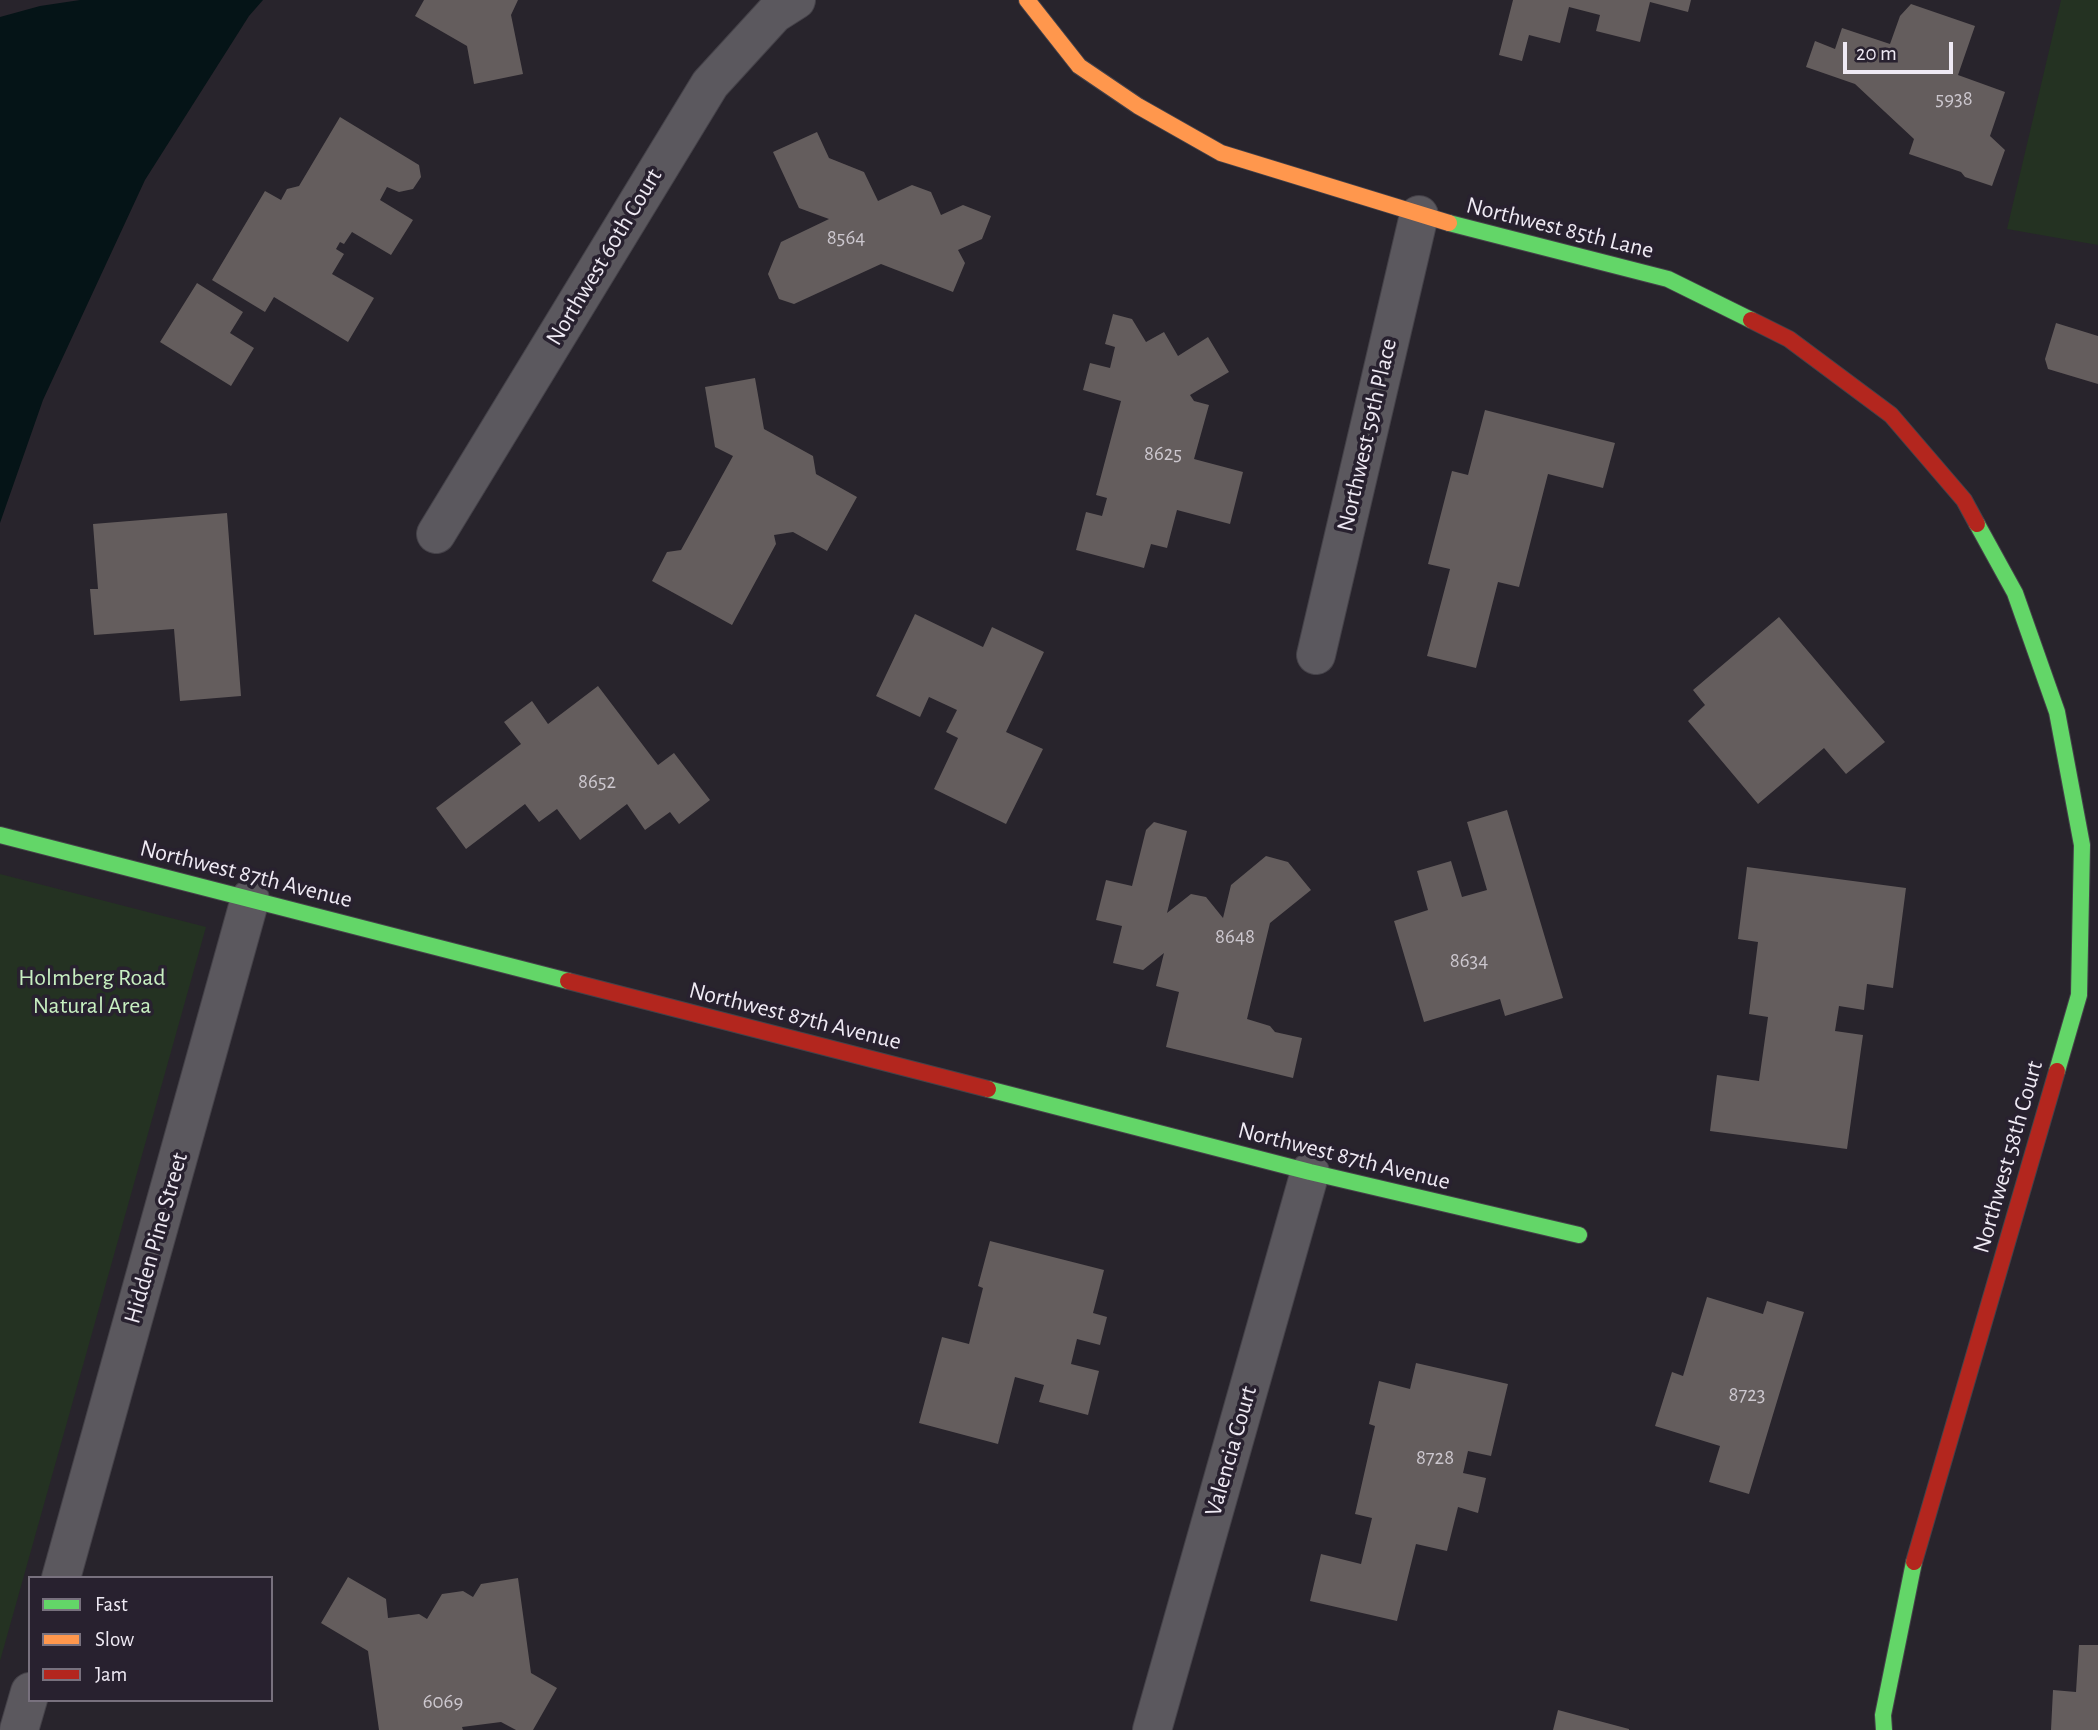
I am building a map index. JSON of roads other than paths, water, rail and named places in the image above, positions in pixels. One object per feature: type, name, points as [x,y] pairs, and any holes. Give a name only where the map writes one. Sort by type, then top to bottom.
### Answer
[{"type":"street","name":"Northwest 60th Court","points":[[436,534],[710,84],[774,14],[796,0]]},
{"type":"street","name":"Northwest 85th Lane","points":[[1027,0],[1079,66],[1138,106],[1221,153],[1419,215],[1668,278],[1790,339],[1891,415],[1964,499],[2015,593]]},
{"type":"street","name":"Northwest 59th Place","points":[[1316,655],[1419,215]]},
{"type":"street","name":"Northwest 58th Court","points":[[1884,1730],[1883,1715],[1913,1566],[2079,995],[2082,845],[2057,712],[2015,593]]},
{"type":"street","name":"Northwest 87th Avenue","points":[[0,835],[1310,1172],[1579,1235]]},
{"type":"street","name":"Hidden Pine Street","points":[[62,1576],[250,899]]},
{"type":"street","name":"Valencia Court","points":[[1152,1730],[1310,1172]]},
{"type":"street","points":[[19,1730],[28,1699]]},
{"type":"park label","name":"Holmberg Road Natural Area","points":[[92,992]]}]
